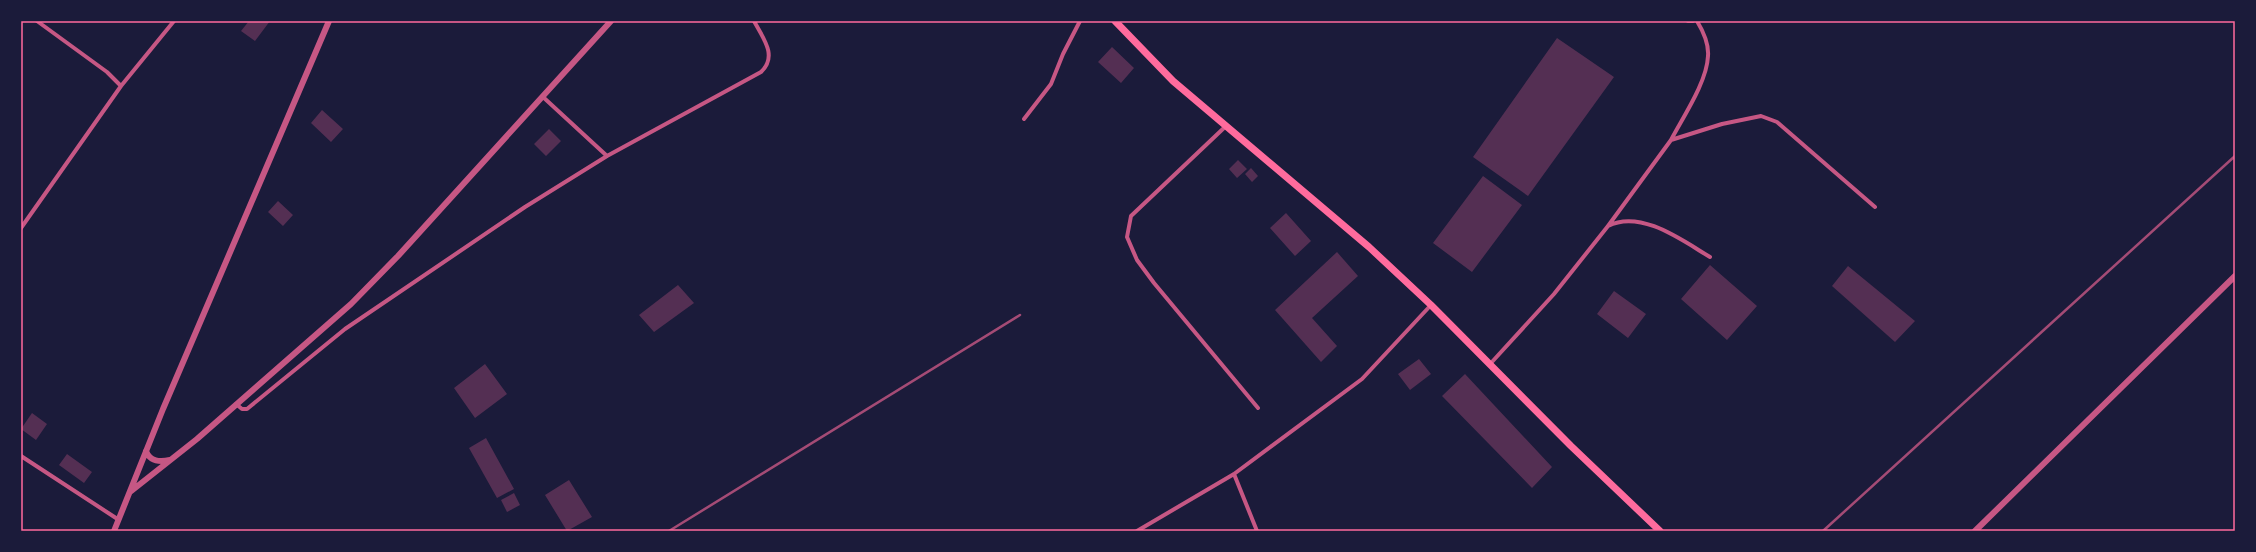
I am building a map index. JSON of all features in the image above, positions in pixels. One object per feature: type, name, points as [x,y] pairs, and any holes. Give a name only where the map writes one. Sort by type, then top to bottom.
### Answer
[{"type":"main road","points":[[1115,21],[1173,81],[1369,247],[1431,305],[1491,363],[1571,446],[1660,531]]},
{"type":"street","points":[[37,21],[107,72],[121,86]]},
{"type":"street","points":[[21,228],[121,86],[174,21]]},
{"type":"street","points":[[114,531],[146,451],[329,21]]},
{"type":"street","points":[[130,492],[172,459],[350,304],[398,256],[611,21]]},
{"type":"street","points":[[236,404],[242,409],[247,409],[345,329],[524,206],[607,156],[761,72],[767,66],[770,53],[754,21]]},
{"type":"street","points":[[1024,119],[1051,84],[1063,54],[1080,21]]},
{"type":"street","points":[[1688,21],[1693,21]]},
{"type":"street","points":[[1491,363],[1554,294],[1608,226],[1672,140],[1698,87],[1709,55],[1707,43],[1698,21]]},
{"type":"street","points":[[543,96],[607,156]]},
{"type":"street","points":[[1672,140],[1722,124],[1761,116],[1769,118],[1777,122],[1875,207]]},
{"type":"street","points":[[1226,126],[1131,216],[1127,237],[1134,255],[1154,283],[1258,408]]},
{"type":"street","points":[[1608,226],[1620,221],[1659,228],[1710,257]]},
{"type":"street","points":[[1975,531],[2235,276]]},
{"type":"street","points":[[1137,531],[1234,474],[1362,379],[1431,305]]},
{"type":"street","points":[[146,451],[149,457],[156,461],[172,459]]},
{"type":"street","points":[[21,456],[119,520]]},
{"type":"street","points":[[1234,474],[1257,531]]},
{"type":"building","points":[[249,21],[270,21],[255,41],[241,31]]},
{"type":"building","points":[[1557,38],[1614,77],[1528,196],[1473,157]]},
{"type":"building","points":[[1112,47],[1134,68],[1121,83],[1098,62]]},
{"type":"building","points":[[322,110],[343,129],[331,142],[311,123]]},
{"type":"building","points":[[549,129],[561,141],[546,156],[534,144]]},
{"type":"building","points":[[1238,160],[1247,169],[1237,178],[1229,169]]},
{"type":"building","points":[[1251,168],[1258,176],[1252,182],[1245,174]]},
{"type":"building","points":[[1483,176],[1522,205],[1472,272],[1433,243]]},
{"type":"building","points":[[278,201],[293,215],[283,226],[268,212]]},
{"type":"building","points":[[1286,213],[1311,241],[1295,256],[1270,228]]},
{"type":"building","points":[[1337,252],[1358,276],[1312,318],[1337,346],[1321,362],[1275,310]]},
{"type":"building","points":[[1710,265],[1757,306],[1727,340],[1681,299]]},
{"type":"building","points":[[1848,266],[1915,321],[1895,342],[1832,286]]},
{"type":"building","points":[[678,285],[694,303],[654,332],[639,315]]},
{"type":"building","points":[[1614,291],[1646,314],[1628,338],[1597,314]]},
{"type":"building","points":[[1419,359],[1431,374],[1410,390],[1398,374]]},
{"type":"building","points":[[485,364],[507,394],[475,418],[454,388]]},
{"type":"building","points":[[1465,374],[1552,467],[1532,488],[1442,396]]},
{"type":"building","points":[[32,413],[47,424],[36,440],[21,429]]},
{"type":"building","points":[[486,438],[514,489],[497,498],[469,448]]},
{"type":"building","points":[[67,454],[92,472],[84,483],[59,465]]},
{"type":"building","points":[[569,480],[592,517],[567,531],[545,495]]},
{"type":"building","points":[[514,493],[520,505],[507,512],[501,500]]},
{"type":"railway","points":[[1823,531],[2235,156]]},
{"type":"railway","points":[[669,531],[1020,315]]}]
